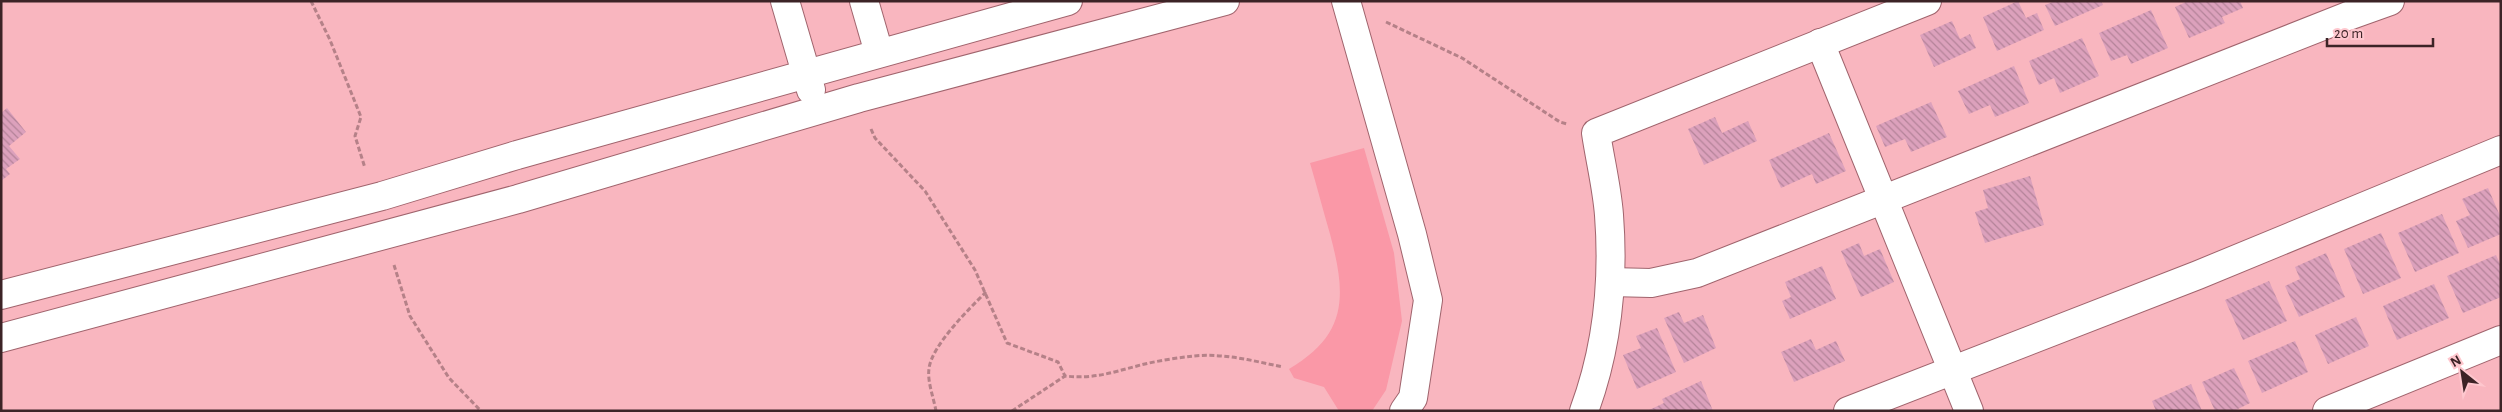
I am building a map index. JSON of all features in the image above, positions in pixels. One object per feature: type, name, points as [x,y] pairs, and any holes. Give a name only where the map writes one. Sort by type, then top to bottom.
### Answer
[{"type":"street","points":[[785,1],[818,110]]},
{"type":"street","points":[[864,1],[879,53]]},
{"type":"street","points":[[1,295],[375,197],[1068,1]]},
{"type":"street","points":[[1,338],[518,199],[858,98],[1225,1]]},
{"type":"street","points":[[1584,411],[1601,353],[1610,282],[1609,215],[1596,132],[1927,1]]},
{"type":"street","points":[[1610,282],[1651,283],[1697,274],[2390,1]]},
{"type":"street","points":[[1346,3],[1412,234],[1428,300],[1413,398],[1404,411]]},
{"type":"street","points":[[1820,43],[1968,411]]},
{"type":"street","points":[[1848,411],[2198,275],[2501,150]]},
{"type":"street","points":[[2327,411],[2501,340]]},
{"type":"path","points":[[311,1],[330,40],[361,117],[355,136],[375,197]]},
{"type":"path","points":[[1346,3],[1462,58],[1560,122],[1596,132]]},
{"type":"path","points":[[858,98],[875,138],[925,191],[975,270],[1007,343],[1058,362],[1065,376]]},
{"type":"path","points":[[385,235],[410,316],[449,378],[481,411]]},
{"type":"path","points":[[936,411],[928,369],[941,343],[953,327],[986,292]]},
{"type":"path","points":[[1012,411],[1065,376],[1085,378],[1113,374],[1137,366],[1196,356],[1240,358],[1282,367]]},
{"type":"shaded area","points":[[1364,148],[1394,253],[1402,321],[1386,390],[1372,411],[1339,411],[1324,387],[1294,378],[1289,369],[1309,356],[1323,342],[1333,327],[1338,311],[1340,294],[1339,275],[1330,234],[1310,163]]},
{"type":"building","points":[[2018,1],[2026,18],[2037,13],[2044,30],[1997,51],[1983,17]]},
{"type":"building","points":[[2055,1],[2101,1],[2103,5],[2055,26],[2045,5]]},
{"type":"building","points":[[2188,1],[2240,1],[2243,8],[2222,17],[2225,23],[2189,38],[2175,7]]},
{"type":"building","points":[[2151,10],[2168,48],[2131,64],[2127,55],[2111,61],[2099,33]]},
{"type":"building","points":[[1952,21],[1960,39],[1970,34],[1976,48],[1934,67],[1920,35]]},
{"type":"building","points":[[2082,38],[2099,76],[2060,93],[2054,78],[2039,85],[2029,61]]},
{"type":"building","points":[[2014,66],[2029,103],[1995,117],[1990,105],[1969,114],[1958,91]]},
{"type":"building","points":[[1931,102],[1947,137],[1911,152],[1905,139],[1885,147],[1876,126]]},
{"type":"building","points":[[7,108],[26,132],[9,146],[20,159],[6,169],[10,174],[1,181],[1,113]]},
{"type":"building","points":[[1715,117],[1722,133],[1748,121],[1757,141],[1704,165],[1688,129]]},
{"type":"building","points":[[1829,133],[1846,171],[1816,184],[1812,174],[1781,188],[1769,160]]},
{"type":"building","points":[[2030,176],[2044,225],[1985,243],[1975,212],[1988,208],[1983,190]]},
{"type":"building","points":[[2488,188],[2501,218],[2501,234],[2468,248],[2456,221],[2470,215],[2462,199]]},
{"type":"building","points":[[2442,214],[2459,253],[2415,272],[2398,233]]},
{"type":"building","points":[[2381,233],[2401,278],[2363,294],[2344,249]]},
{"type":"building","points":[[1859,243],[1864,256],[1880,249],[1894,282],[1861,297],[1841,251]]},
{"type":"building","points":[[2326,253],[2345,297],[2299,317],[2285,286],[2300,279],[2295,267]]},
{"type":"building","points":[[2496,255],[2501,266],[2501,297],[2463,313],[2447,276]]},
{"type":"building","points":[[1822,266],[1836,299],[1790,319],[1782,301],[1791,297],[1785,282]]},
{"type":"building","points":[[2269,281],[2287,321],[2243,340],[2225,300]]},
{"type":"building","points":[[2434,284],[2449,318],[2397,340],[2383,306]]},
{"type":"building","points":[[1679,312],[1684,323],[1703,315],[1716,348],[1684,363],[1664,318]]},
{"type":"building","points":[[2356,317],[2369,346],[2328,364],[2315,335]]},
{"type":"building","points":[[1657,328],[1676,372],[1637,389],[1623,355],[1641,348],[1636,336]]},
{"type":"building","points":[[1811,339],[1816,350],[1836,341],[1845,361],[1794,382],[1781,352]]},
{"type":"building","points":[[2295,341],[2308,372],[2262,393],[2248,361]]},
{"type":"building","points":[[2234,368],[2250,403],[2234,411],[2215,411],[2202,382]]},
{"type":"building","points":[[1701,381],[1713,411],[1647,411],[1664,403],[1662,399]]},
{"type":"building","points":[[2191,384],[2202,411],[2156,411],[2152,401]]}]
